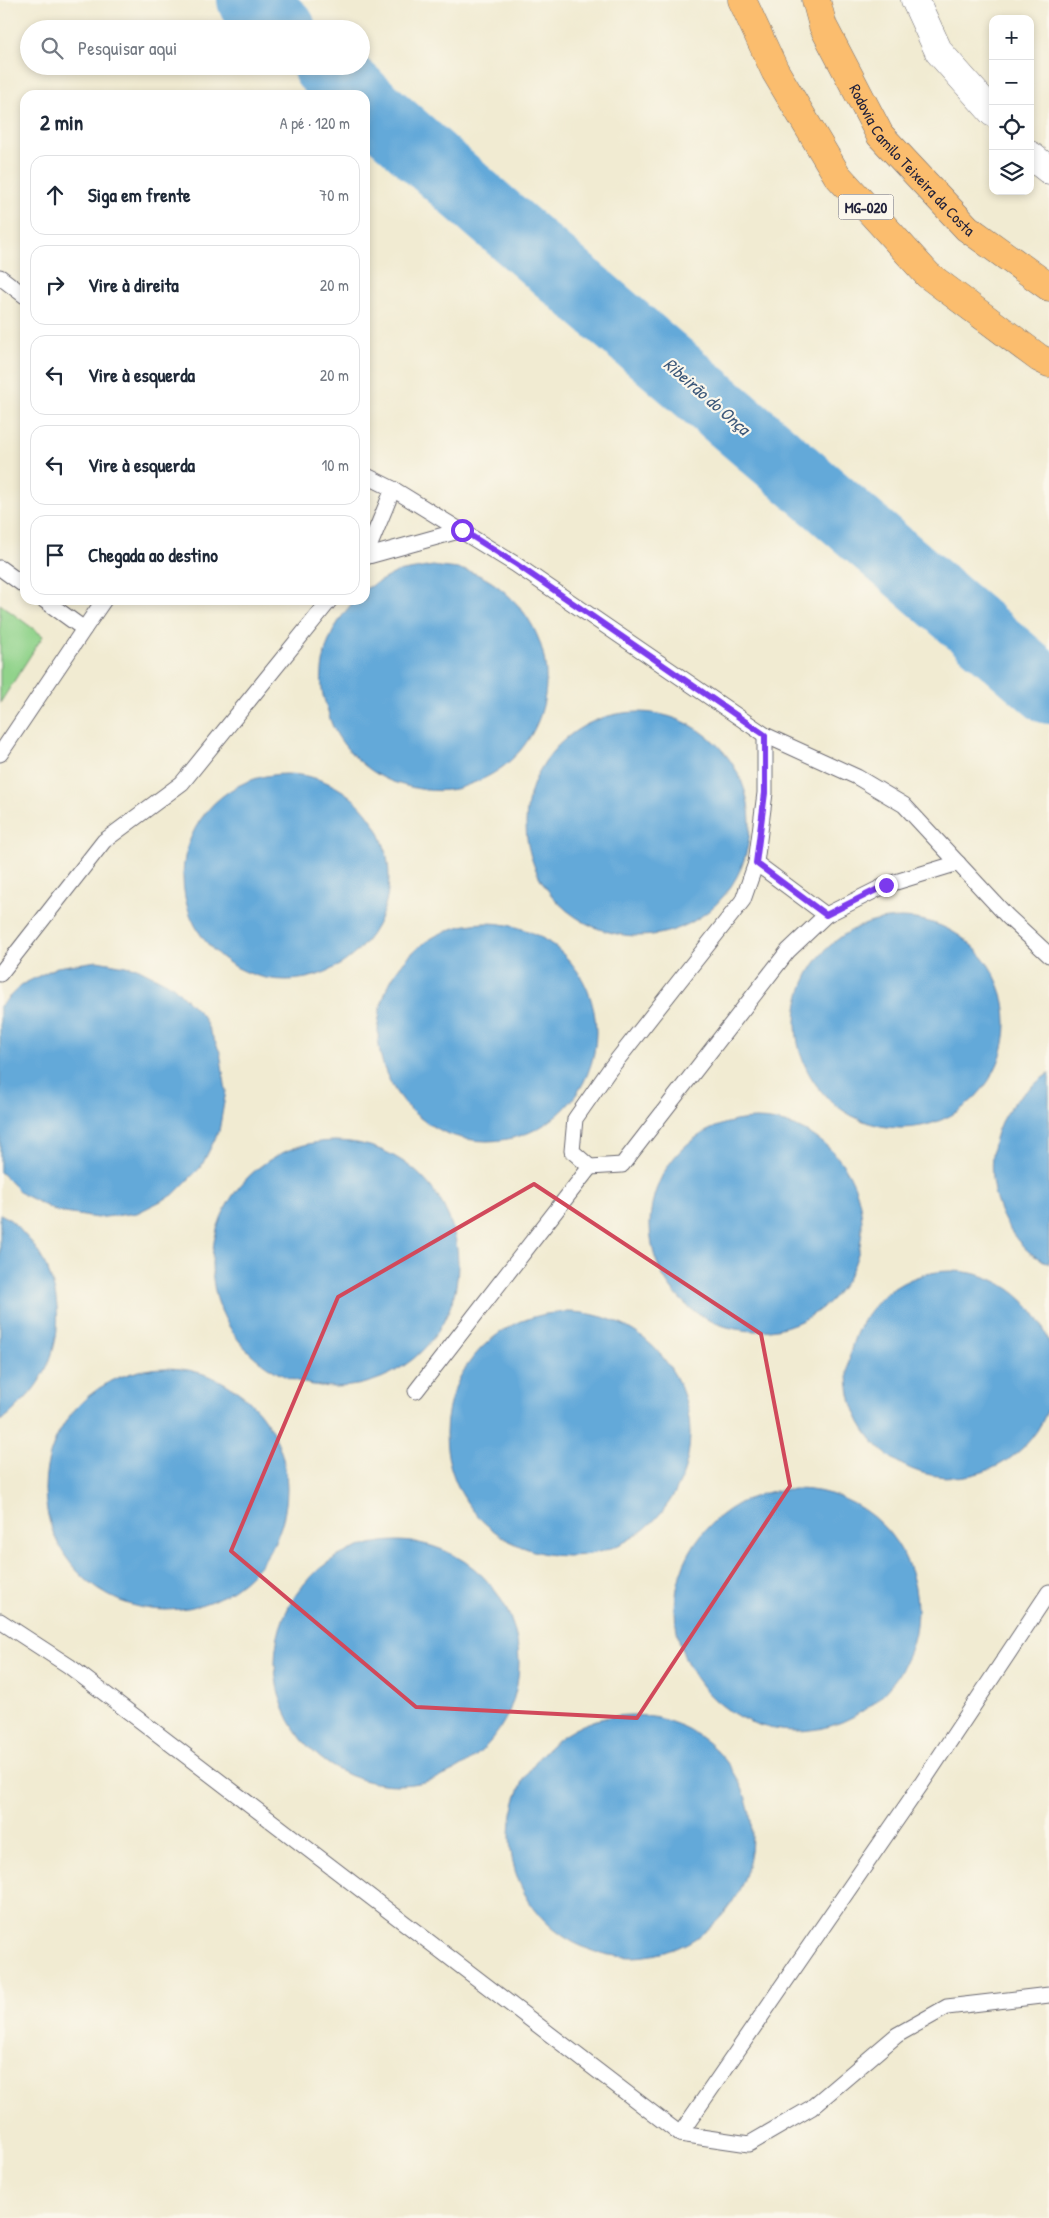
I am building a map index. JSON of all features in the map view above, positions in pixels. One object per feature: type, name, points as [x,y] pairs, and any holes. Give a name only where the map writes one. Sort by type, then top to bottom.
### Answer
[{"type":"highway","name":"MG-020","points":[[742,0],[775,71],[838,175],[928,275],[1039,358],[1049,363]]},
{"type":"highway","name":"Rodovia Camilo Teixeira da Costa","points":[[816,0],[823,26],[880,135],[967,228],[1049,287]]},
{"type":"street","points":[[915,0],[939,52],[989,108]]},
{"type":"street","points":[[1034,158],[1049,170]]},
{"type":"lane","points":[[0,277],[20,292]]},
{"type":"lane","points":[[370,478],[393,489],[516,564],[765,735],[857,777],[904,805],[1007,916],[1049,955]]},
{"type":"lane","points":[[370,545],[393,489]]},
{"type":"lane","points":[[370,556],[462,530]]},
{"type":"lane","points":[[0,568],[20,582]]},
{"type":"lane","points":[[51,605],[84,629]]},
{"type":"lane","points":[[0,754],[101,605]]},
{"type":"lane","points":[[0,974],[104,841],[182,783],[326,605]]},
{"type":"lane","points":[[765,735],[765,793],[756,863],[743,900],[610,1069],[575,1119],[572,1151],[590,1167],[622,1165],[782,958],[826,915],[886,885],[958,864]]},
{"type":"lane","points":[[756,863],[826,915]]},
{"type":"lane","points":[[416,1391],[590,1167]]},
{"type":"lane","points":[[680,2134],[922,1783],[1049,1592]]},
{"type":"lane","points":[[0,1620],[77,1672],[680,2134],[749,2144],[811,2108],[897,2035],[947,2007],[1049,1995]]},
{"type":"highlighted area","points":[[534,1184],[761,1334],[790,1486],[637,1718],[416,1707],[231,1551],[338,1297]]},
{"type":"green space","points":[[0,604],[43,636],[0,703]]},
{"type":"water","points":[[433,566],[471,572],[484,578],[496,585],[517,604],[533,628],[543,653],[546,679],[543,705],[534,730],[519,752],[499,770],[457,789],[440,791],[418,789],[396,783],[376,773],[356,758],[340,739],[334,729],[323,697],[323,665],[325,653],[334,630],[351,605],[370,605],[370,586],[397,572]]},
{"type":"water","points":[[627,712],[649,712],[681,720],[691,725],[709,737],[725,753],[742,781],[748,802],[750,824],[748,846],[742,867],[725,895],[709,911],[681,928],[649,936],[627,936],[595,928],[585,923],[567,911],[551,895],[534,867],[526,835],[526,813],[534,781],[539,771],[551,753],[567,737],[595,720]]},
{"type":"water","points":[[276,774],[296,774],[316,778],[335,786],[359,804],[372,820],[381,837],[389,867],[385,907],[381,917],[372,934],[359,950],[335,968],[316,976],[296,980],[276,980],[256,976],[237,968],[221,957],[206,942],[195,926],[187,907],[183,887],[183,867],[187,847],[195,828],[206,812],[221,797],[237,786],[256,778]]},
{"type":"water","points":[[901,918],[921,920],[941,926],[959,936],[975,949],[988,965],[998,983],[1004,1003],[1006,1023],[1004,1043],[998,1063],[988,1081],[975,1097],[959,1110],[941,1120],[921,1126],[901,1128],[881,1126],[861,1120],[843,1110],[827,1097],[814,1081],[804,1063],[798,1043],[796,1023],[798,1003],[804,983],[814,965],[827,949],[843,936],[861,926],[881,920]]},
{"type":"water","points":[[487,923],[508,925],[529,932],[538,936],[564,955],[583,981],[587,990],[594,1011],[596,1032],[594,1053],[587,1074],[583,1083],[564,1109],[538,1128],[529,1132],[508,1139],[487,1141],[466,1139],[445,1132],[436,1128],[410,1109],[391,1083],[387,1074],[380,1053],[378,1032],[380,1011],[387,990],[391,981],[410,955],[436,936],[445,932],[466,925]]},
{"type":"water","points":[[97,961],[137,968],[173,986],[202,1015],[220,1052],[226,1091],[219,1131],[201,1167],[173,1195],[137,1213],[97,1218],[58,1212],[22,1194],[0,1172],[0,1006],[21,985],[57,967]]},
{"type":"water","points":[[1049,1073],[1049,1264],[1029,1252],[1007,1224],[994,1192],[992,1156],[995,1139],[1005,1114],[1022,1095]]},
{"type":"water","points":[[746,1119],[766,1119],[787,1123],[806,1131],[831,1150],[844,1166],[854,1184],[860,1204],[862,1225],[860,1246],[854,1266],[844,1284],[831,1300],[806,1319],[787,1327],[766,1331],[746,1331],[725,1327],[706,1319],[689,1307],[674,1292],[662,1275],[654,1256],[650,1235],[650,1215],[654,1194],[662,1175],[674,1158],[689,1143],[706,1131],[725,1123]]},
{"type":"water","points":[[335,1141],[359,1143],[382,1150],[403,1162],[422,1177],[437,1196],[449,1217],[456,1240],[458,1264],[456,1288],[449,1311],[437,1332],[422,1351],[403,1366],[382,1378],[359,1385],[335,1387],[311,1385],[288,1378],[267,1366],[248,1351],[233,1332],[221,1311],[214,1288],[212,1264],[214,1240],[221,1217],[233,1196],[248,1177],[267,1162],[288,1150],[311,1143]]},
{"type":"water","points":[[0,1214],[23,1233],[38,1252],[49,1272],[55,1294],[58,1317],[56,1340],[49,1362],[38,1382],[23,1401],[0,1421]]},
{"type":"water","points":[[941,1271],[961,1271],[981,1275],[1000,1283],[1024,1301],[1037,1317],[1050,1344],[1050,1404],[1042,1423],[1031,1439],[1016,1454],[1000,1465],[981,1473],[961,1477],[941,1477],[921,1473],[902,1465],[886,1454],[871,1439],[860,1423],[852,1404],[848,1384],[848,1364],[852,1344],[860,1325],[871,1309],[886,1294],[902,1283],[921,1275]]},
{"type":"water","points":[[556,1312],[580,1312],[603,1317],[626,1326],[646,1340],[662,1356],[670,1366],[681,1387],[688,1410],[690,1434],[688,1458],[676,1492],[662,1512],[646,1528],[626,1542],[603,1551],[580,1556],[556,1556],[533,1551],[510,1542],[490,1528],[474,1512],[460,1492],[451,1469],[446,1446],[446,1422],[451,1399],[460,1376],[474,1356],[490,1340],[510,1326],[533,1317]]},
{"type":"water","points":[[154,1368],[178,1368],[201,1373],[223,1382],[252,1403],[267,1422],[278,1443],[285,1465],[287,1489],[285,1513],[278,1535],[267,1556],[252,1575],[223,1596],[201,1605],[178,1610],[154,1610],[131,1605],[109,1596],[89,1583],[72,1566],[59,1546],[50,1524],[45,1501],[45,1477],[50,1454],[59,1432],[72,1412],[89,1395],[109,1382],[131,1373]]},
{"type":"water","points":[[796,1489],[820,1491],[842,1498],[863,1509],[882,1524],[897,1543],[908,1564],[915,1586],[917,1610],[915,1634],[908,1656],[897,1677],[882,1696],[863,1711],[842,1722],[820,1729],[796,1731],[772,1729],[750,1722],[729,1711],[710,1696],[695,1677],[684,1656],[677,1634],[675,1610],[677,1586],[684,1564],[695,1543],[710,1524],[729,1509],[750,1498],[772,1491]]},
{"type":"water","points":[[385,1541],[409,1541],[433,1546],[455,1555],[484,1576],[499,1595],[510,1616],[517,1639],[519,1663],[517,1687],[510,1710],[499,1731],[484,1750],[455,1771],[433,1780],[409,1785],[385,1785],[361,1780],[339,1771],[319,1758],[302,1741],[289,1721],[280,1699],[275,1675],[275,1651],[280,1627],[289,1605],[302,1585],[319,1568],[339,1555],[361,1546]]},
{"type":"water","points":[[631,1715],[655,1717],[688,1729],[708,1743],[724,1759],[738,1779],[747,1801],[752,1836],[750,1860],[738,1893],[724,1913],[708,1929],[688,1943],[666,1952],[631,1957],[607,1955],[574,1943],[554,1929],[538,1913],[524,1893],[515,1871],[510,1836],[512,1812],[524,1779],[538,1759],[554,1743],[574,1729],[596,1720]]},
{"type":"waterway","name":"Ribeirão do Onça","points":[[250,0],[273,20]]},
{"type":"waterway","name":"Ribeirão do Onça","points":[[335,75],[352,90]]},
{"type":"waterway","name":"Ribeirão do Onça","points":[[370,106],[490,212],[1049,691]]},
{"type":"route","points":[[462,530],[516,564],[765,735],[765,793],[756,863],[826,915],[886,885]]}]
